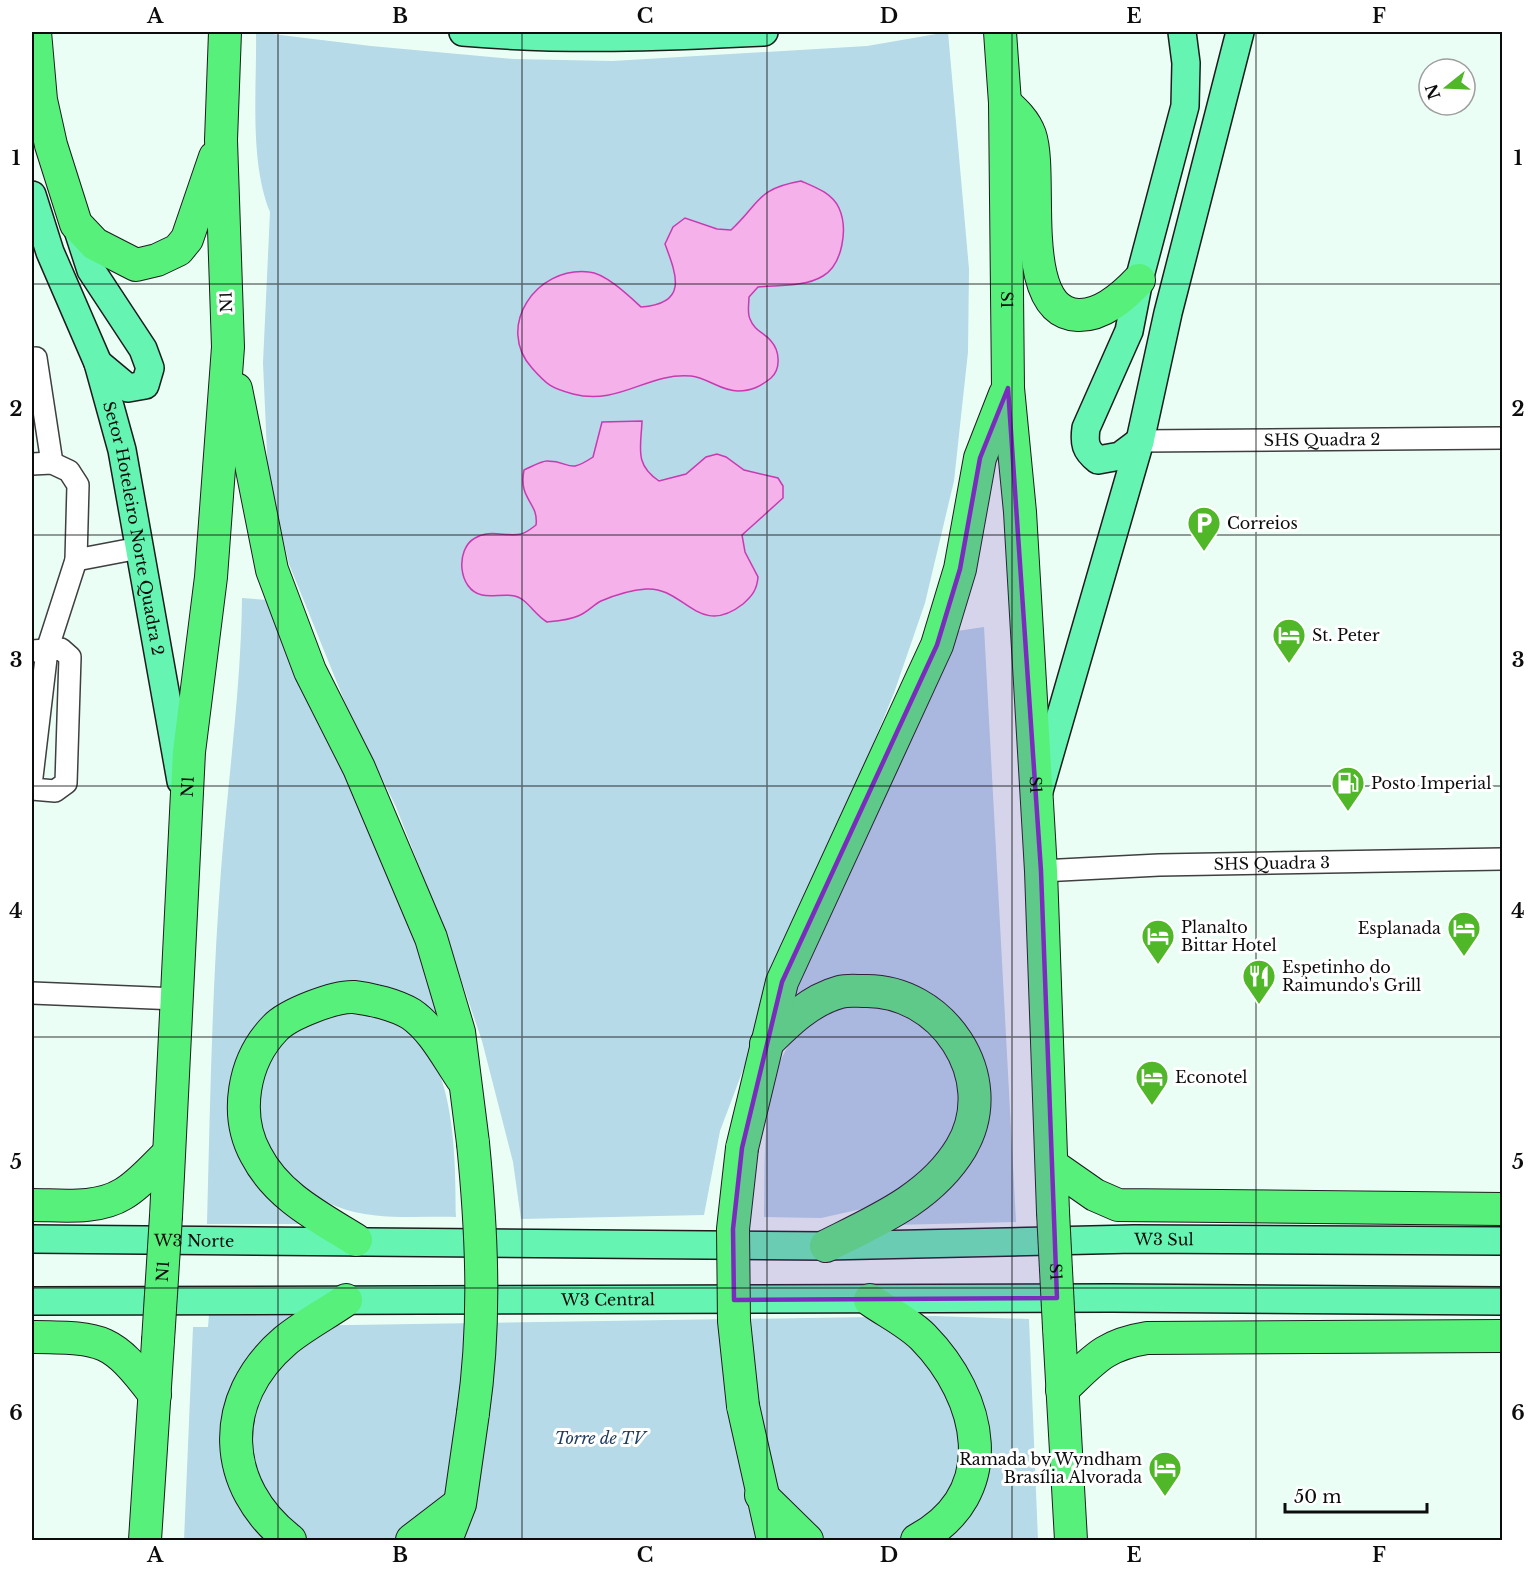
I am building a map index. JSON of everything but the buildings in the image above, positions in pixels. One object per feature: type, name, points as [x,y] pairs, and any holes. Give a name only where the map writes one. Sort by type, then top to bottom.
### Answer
[{"type":"highway","points":[[35,32],[41,100],[51,145],[76,224],[95,244],[136,265],[157,260],[178,250],[188,239],[221,140]]},
{"type":"highway","name":"N1","points":[[145,1540],[166,1216],[189,752],[211,577],[228,347],[221,140],[225,32]]},
{"type":"highway","name":"S1","points":[[1000,32],[1005,103],[1008,388],[1020,512],[1041,871],[1053,1212],[1071,1540]]},
{"type":"highway","points":[[1005,103],[1019,116],[1029,133],[1034,155],[1038,269],[1047,296],[1054,305],[1070,315],[1087,315],[1105,308],[1124,296],[1139,280]]},
{"type":"highway","points":[[228,347],[273,570],[310,671],[359,768],[431,938],[459,1032],[480,1209],[482,1279],[480,1361],[460,1503],[446,1540]]},
{"type":"highway","points":[[773,1540],[760,1494],[742,1406],[734,1321],[733,1229],[742,1148],[765,1044],[782,982],[938,645],[960,569],[980,458],[1008,388]]},
{"type":"highway","points":[[765,1044],[794,1015],[840,992],[884,990],[911,1000],[935,1016],[958,1041],[973,1077],[973,1113],[962,1146],[941,1173],[916,1197],[887,1216],[826,1246]]},
{"type":"highway","points":[[356,1240],[297,1203],[276,1184],[256,1155],[245,1125],[244,1101],[249,1071],[260,1047],[276,1026],[308,1008],[353,997],[391,1005],[412,1015],[430,1033],[464,1082]]},
{"type":"highway","points":[[32,1205],[83,1205],[109,1201],[124,1194],[168,1154]]},
{"type":"highway","points":[[1052,1165],[1095,1195],[1118,1205],[1503,1209]]},
{"type":"highway","points":[[290,1540],[271,1526],[244,1483],[236,1458],[234,1436],[238,1411],[269,1358],[285,1341],[346,1300]]},
{"type":"highway","points":[[870,1300],[921,1335],[956,1377],[971,1416],[976,1449],[970,1484],[951,1516],[917,1540]]},
{"type":"highway","points":[[1062,1390],[1105,1350],[1124,1341],[1147,1338],[1503,1336]]},
{"type":"highway","points":[[32,1337],[86,1338],[114,1349],[128,1360],[155,1395]]},
{"type":"highway","points":[[760,1494],[807,1540]]},
{"type":"highway","points":[[412,1540],[460,1503]]},
{"type":"main road","points":[[463,32],[533,38],[602,39],[764,32]]},
{"type":"main road","points":[[1140,441],[1120,456],[1104,460],[1098,460],[1090,454],[1084,444],[1086,428],[1129,331],[1139,280],[1185,106],[1186,63],[1182,32]]},
{"type":"main road","points":[[1036,804],[1140,441],[1168,313],[1240,32]]},
{"type":"main road","name":"Setor Hoteleiro Norte Quadra 2","points":[[32,195],[41,253],[98,363],[122,450],[186,814]]},
{"type":"main road","points":[[76,224],[90,270],[143,349],[150,368],[145,385],[128,388],[98,363]]},
{"type":"main road","name":"W3 Norte","points":[[32,1239],[356,1240]]},
{"type":"main road","name":"W3 Sul","points":[[826,1246],[1134,1239],[1503,1241]]},
{"type":"main road","points":[[356,1240],[826,1246]]},
{"type":"main road","points":[[870,1300],[1112,1298],[1503,1301]]},
{"type":"main road","points":[[32,1300],[346,1300]]},
{"type":"main road","name":"W3 Central","points":[[346,1300],[870,1300]]},
{"type":"street","points":[[32,777],[39,651],[76,560],[78,486],[69,471],[42,463],[36,358]]},
{"type":"street","name":"SHS Quadra 2","points":[[1140,441],[1503,438]]},
{"type":"street","points":[[76,560],[139,548]]},
{"type":"street","points":[[32,789],[54,791],[66,783],[70,657],[62,649],[39,651]]},
{"type":"street","name":"SHS Quadra 3","points":[[1041,871],[1159,865],[1503,859]]},
{"type":"street","points":[[32,993],[177,999]]},
{"type":"highlighted area","points":[[1008,388],[1041,871],[1057,1298],[734,1300],[733,1229],[742,1148],[782,982],[937,645],[960,569],[980,458]]},
{"type":"green space","points":[[256,32],[371,46],[514,59],[612,61],[867,46],[948,32],[969,269],[968,352],[954,481],[925,603],[894,693],[788,951],[720,1131],[704,1215],[521,1219],[513,1162],[482,1041],[445,932],[396,807],[344,700],[289,564],[268,475],[263,363],[270,212],[263,192],[257,147]]},
{"type":"green space","points":[[242,598],[269,600],[375,835],[417,944],[445,1026],[324,987],[232,1108],[308,1224],[207,1224],[215,958],[234,734]]},
{"type":"green space","points":[[984,627],[1016,1222],[893,1225],[944,1193],[980,1150],[987,1114],[939,1006],[793,999],[821,924],[957,631]]},
{"type":"green space","points":[[844,1006],[880,1006],[910,1013],[956,1060],[964,1102],[955,1129],[934,1161],[904,1188],[866,1208],[821,1218],[764,1217],[765,1149],[775,1077],[783,1056],[799,1032],[817,1019]]},
{"type":"green space","points":[[335,1014],[365,1015],[394,1022],[415,1035],[431,1055],[449,1107],[455,1166],[456,1217],[381,1216],[338,1207],[288,1179],[268,1152],[262,1136],[258,1102],[264,1068],[272,1052],[287,1033],[307,1023]]},
{"type":"green space","name":"Torre de TV","points":[[209,1314],[296,1316],[286,1326],[934,1316],[1029,1319],[1038,1540],[184,1540],[193,1327],[208,1327]]},
{"type":"shaded area","points":[[801,181],[823,191],[836,203],[842,216],[842,245],[830,270],[816,280],[800,284],[758,287],[749,297],[749,314],[752,323],[771,341],[778,355],[778,365],[774,374],[760,386],[738,391],[726,389],[697,377],[675,376],[619,393],[590,397],[554,388],[532,368],[522,352],[518,335],[520,318],[527,302],[538,289],[553,279],[570,273],[589,272],[602,276],[617,286],[641,307],[656,305],[672,294],[675,286],[673,267],[665,244],[673,227],[685,218],[717,229],[731,230],[767,193],[786,184]]},
{"type":"shaded area","points":[[642,421],[640,447],[642,462],[651,475],[659,481],[686,474],[706,457],[717,454],[726,457],[744,470],[778,478],[783,486],[783,498],[742,535],[745,552],[758,577],[755,589],[743,604],[727,613],[714,616],[703,614],[659,590],[646,589],[624,593],[601,601],[574,617],[547,622],[519,597],[482,595],[474,592],[468,586],[464,578],[462,560],[469,543],[486,534],[521,534],[536,525],[535,511],[524,488],[524,470],[547,461],[569,466],[578,465],[593,457],[602,422]]},
{"type":"place","name":"Correios","points":[[1204,552]]},
{"type":"place","name":"St. Peter","points":[[1289,664]]},
{"type":"place","name":"Posto Imperial","points":[[1348,812]]},
{"type":"place","name":"Esplanada","points":[[1464,957]]},
{"type":"place","name":"Planalto Bittar Hotel","points":[[1158,965]]},
{"type":"place","name":"Espetinho do Raimundo's Grill","points":[[1259,1005]]},
{"type":"place","name":"Econotel","points":[[1152,1106]]},
{"type":"place","name":"Ramada by Wyndham Brasília Alvorada","points":[[1165,1497]]}]
